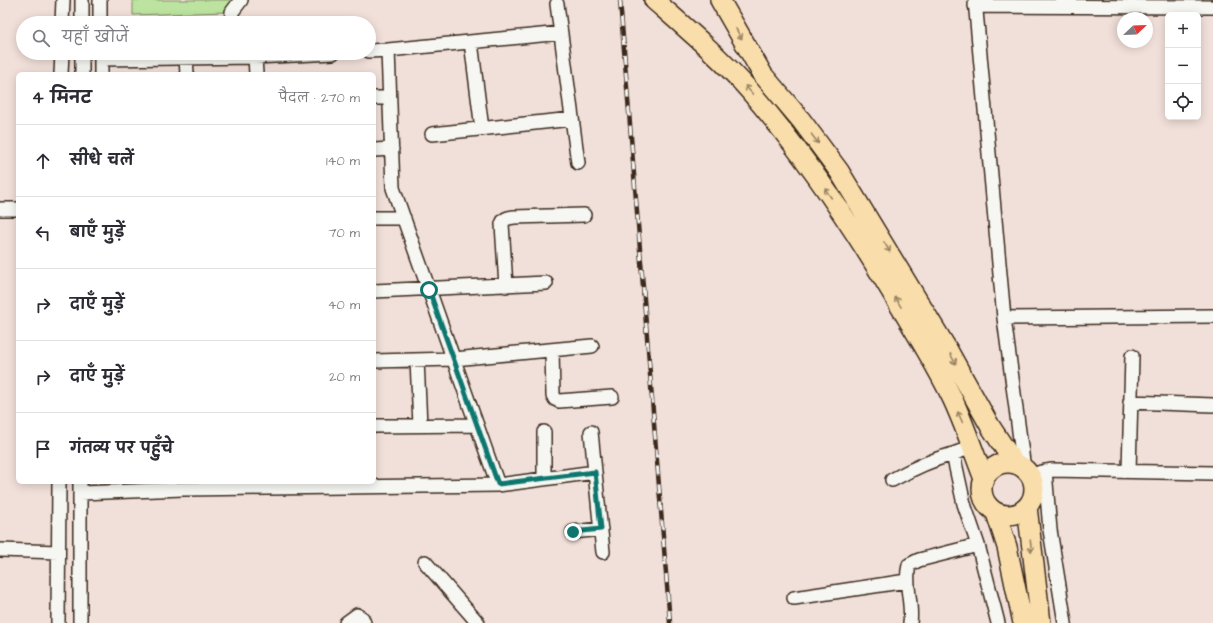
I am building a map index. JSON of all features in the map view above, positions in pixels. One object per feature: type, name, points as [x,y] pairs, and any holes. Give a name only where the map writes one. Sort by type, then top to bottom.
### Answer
[{"type":"highway","points":[[654,0],[711,50],[748,89],[793,143],[824,186],[877,267],[933,361],[953,399],[984,479]]},
{"type":"highway","points":[[720,0],[763,75],[802,120],[839,172],[949,352],[990,426],[1029,470],[1034,485],[1034,495],[1030,504],[1023,511],[1015,515],[1005,516],[996,513],[988,507],[983,498],[982,489],[984,479],[989,471],[996,466],[1006,463],[1029,470]]},
{"type":"highway","points":[[1027,507],[1041,623]]},
{"type":"highway","points":[[996,513],[1007,547],[1023,623]]},
{"type":"street","points":[[62,16],[63,0]]},
{"type":"street","points":[[82,0],[82,16]]},
{"type":"street","points":[[100,0],[100,16]]},
{"type":"street","points":[[232,16],[232,12],[241,0]]},
{"type":"street","points":[[1065,623],[1050,530],[1029,470],[1004,318],[975,3],[1213,7]]},
{"type":"street","points":[[558,4],[578,163]]},
{"type":"street","points":[[376,51],[561,33]]},
{"type":"street","points":[[471,42],[482,129]]},
{"type":"street","points":[[388,50],[393,188],[498,484]]},
{"type":"street","points":[[61,72],[62,60]]},
{"type":"street","points":[[82,60],[82,72]]},
{"type":"street","points":[[101,60],[101,72]]},
{"type":"street","points":[[186,60],[187,72]]},
{"type":"street","points":[[256,60],[256,72]]},
{"type":"street","points":[[376,98],[389,98]]},
{"type":"street","points":[[432,134],[572,119]]},
{"type":"street","points":[[376,150],[392,149]]},
{"type":"street","points":[[0,209],[16,209]]},
{"type":"street","points":[[506,286],[502,224],[506,219],[514,217],[584,215]]},
{"type":"street","points":[[376,218],[404,218]]},
{"type":"street","points":[[376,291],[429,290],[546,283]]},
{"type":"street","points":[[1004,318],[1213,316]]},
{"type":"street","points":[[376,361],[454,359],[592,346]]},
{"type":"street","points":[[552,350],[553,394],[555,400],[559,401],[612,397]]},
{"type":"street","points":[[1129,472],[1132,356]]},
{"type":"street","points":[[417,360],[420,425]]},
{"type":"street","points":[[1130,402],[1212,404]]},
{"type":"street","points":[[376,426],[477,425]]},
{"type":"street","points":[[544,432],[544,478]]},
{"type":"street","points":[[590,432],[603,552]]},
{"type":"street","points":[[892,480],[934,459],[972,447]]},
{"type":"street","points":[[953,454],[964,504],[978,545],[998,623]]},
{"type":"street","points":[[1029,470],[1213,473]]},
{"type":"street","points":[[80,623],[80,488],[183,485],[498,484],[595,472]]},
{"type":"street","points":[[58,623],[59,484]]},
{"type":"street","points":[[573,532],[601,529]]},
{"type":"street","points":[[910,623],[911,609],[907,581],[909,565],[913,562],[978,545]]},
{"type":"street","points":[[0,550],[58,552]]},
{"type":"street","points":[[425,562],[478,623]]},
{"type":"street","points":[[794,598],[907,581]]},
{"type":"street","points":[[346,623],[357,615],[362,618],[364,623]]},
{"type":"green space","points":[[133,0],[236,0],[226,12],[133,15]]},
{"type":"railway","points":[[620,0],[670,623]]},
{"type":"route","points":[[429,290],[498,484],[595,472],[601,529],[573,532]]}]
